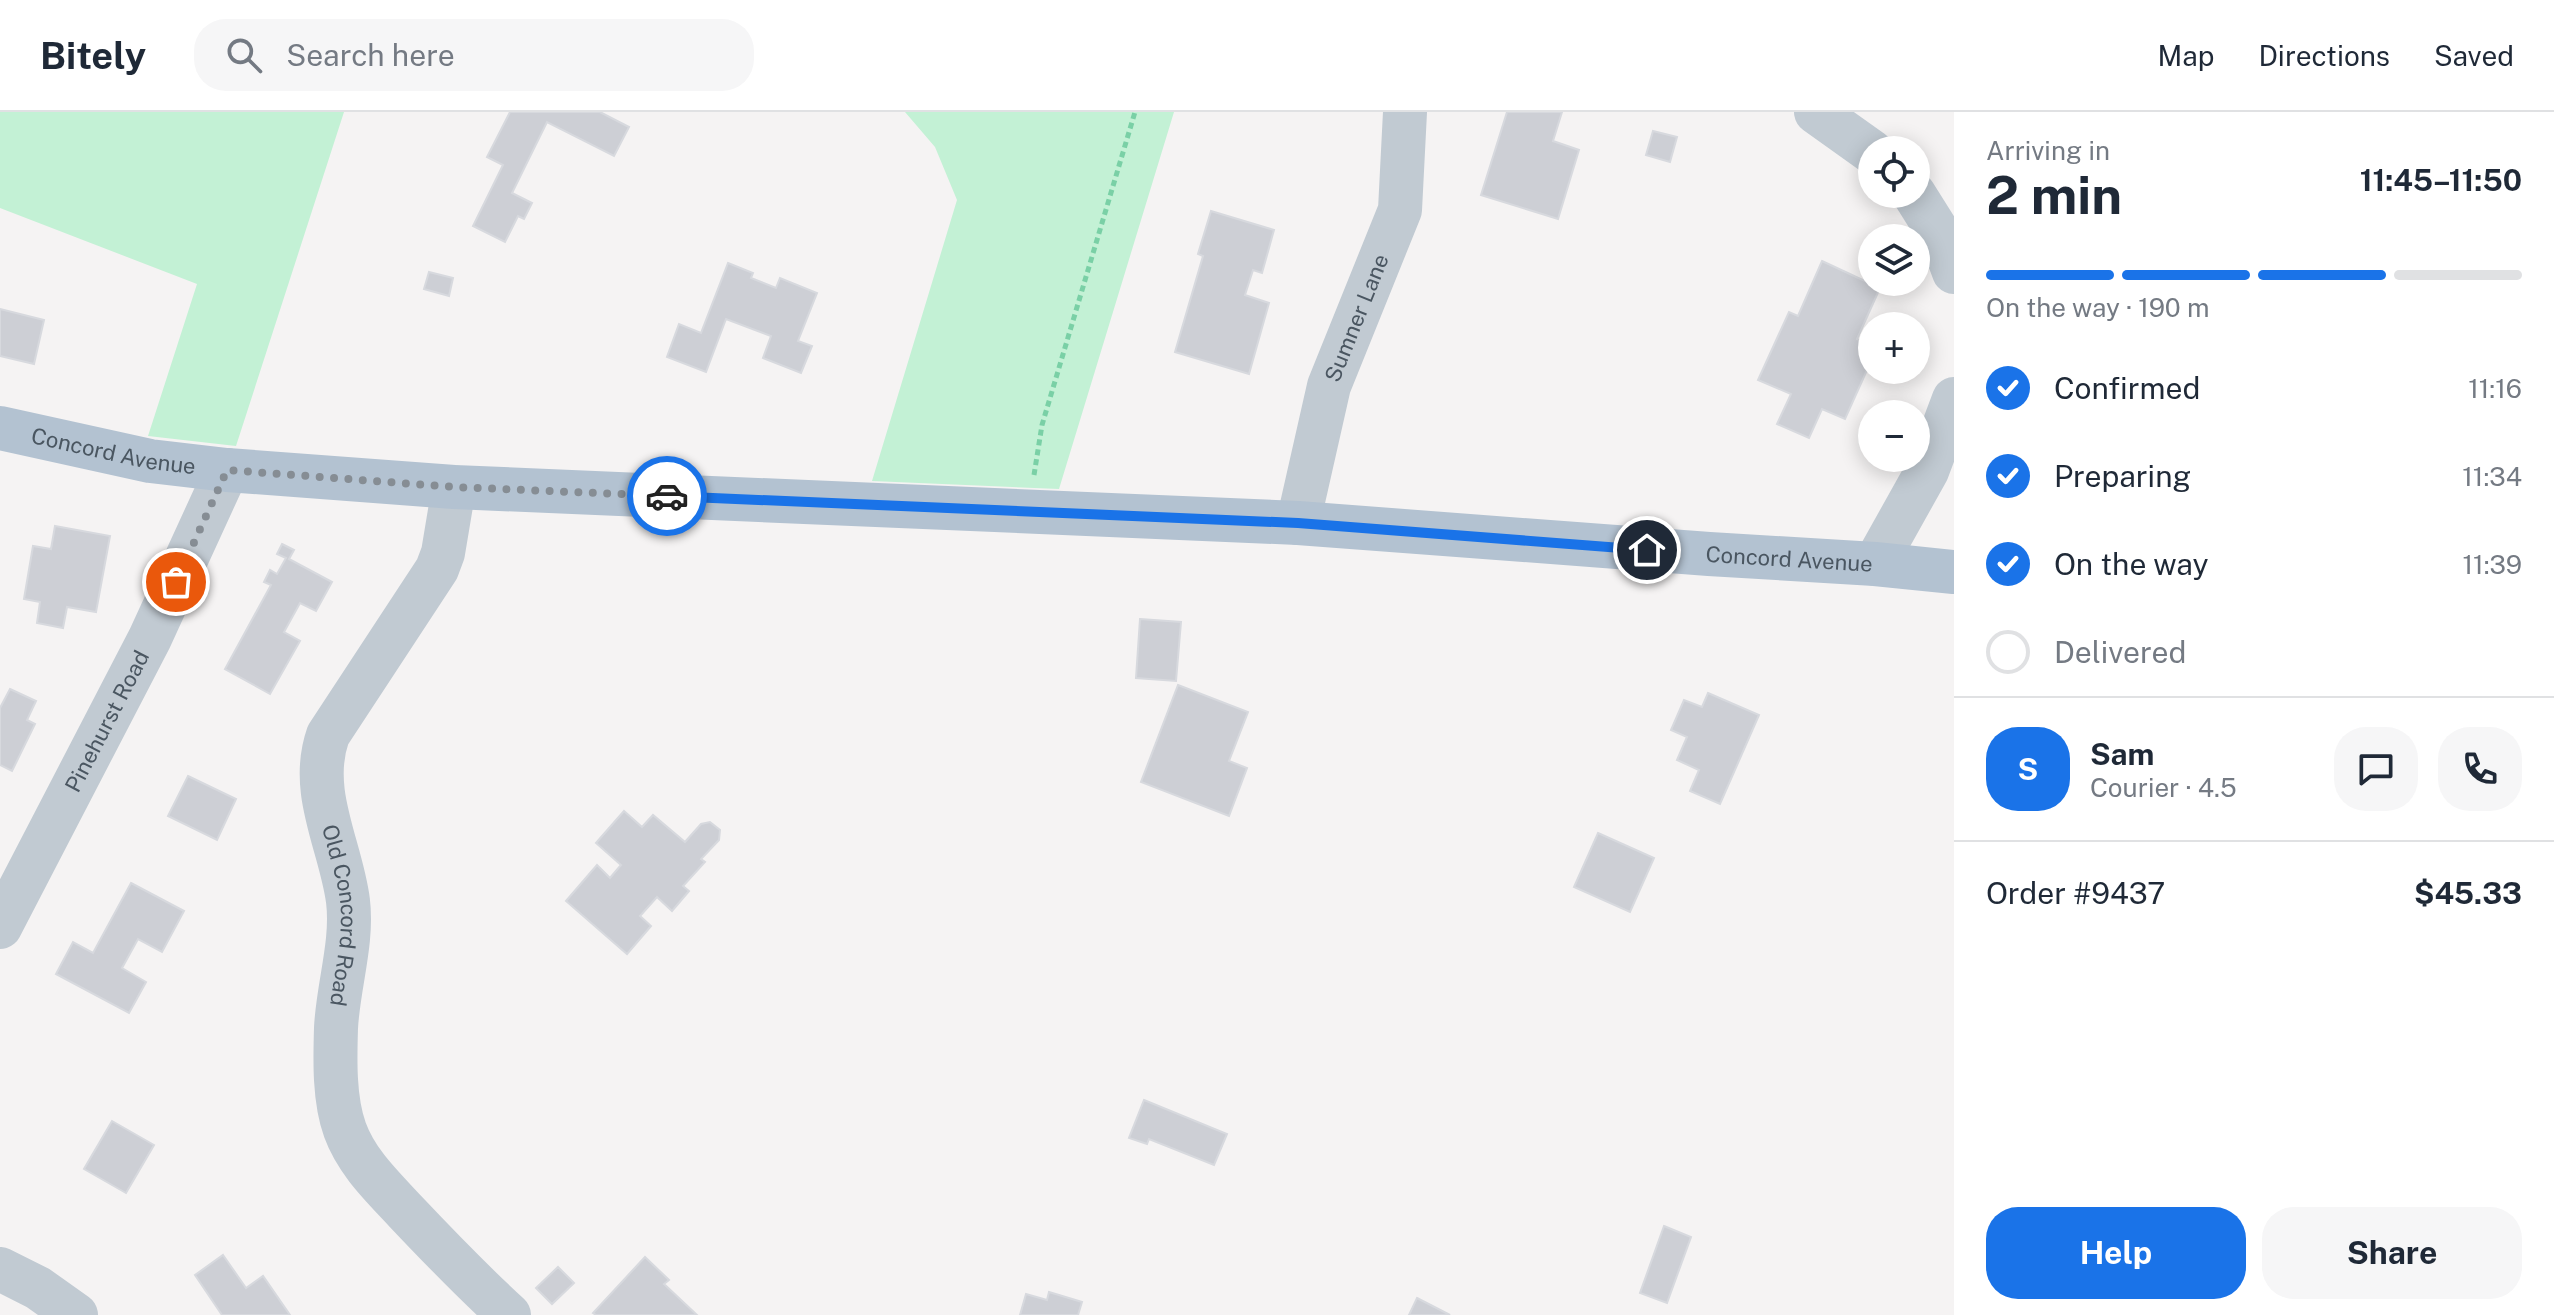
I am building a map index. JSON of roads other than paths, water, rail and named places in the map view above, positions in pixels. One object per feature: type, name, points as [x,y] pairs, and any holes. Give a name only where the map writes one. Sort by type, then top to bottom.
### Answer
[{"type":"main road","name":"Concord Avenue","points":[[0,429],[150,461],[227,470],[454,487],[1298,523],[1954,572]]},
{"type":"street","name":"Sumner Lane","points":[[1298,523],[1329,386],[1400,210],[1405,112]]},
{"type":"street","points":[[1816,112],[1858,142]]},
{"type":"street","points":[[1923,208],[1941,237],[1954,272]]},
{"type":"street","points":[[1875,564],[1927,471],[1954,399]]},
{"type":"street","name":"Pinehurst Road","points":[[0,927],[150,638],[227,470]]},
{"type":"street","name":"Old Concord Road","points":[[454,487],[443,553],[437,569],[328,735],[323,752],[325,810],[345,884],[349,916],[336,1030],[337,1070],[343,1126],[358,1157],[458,1267],[509,1315]]},
{"type":"street","points":[[0,1269],[38,1288],[76,1315]]}]
